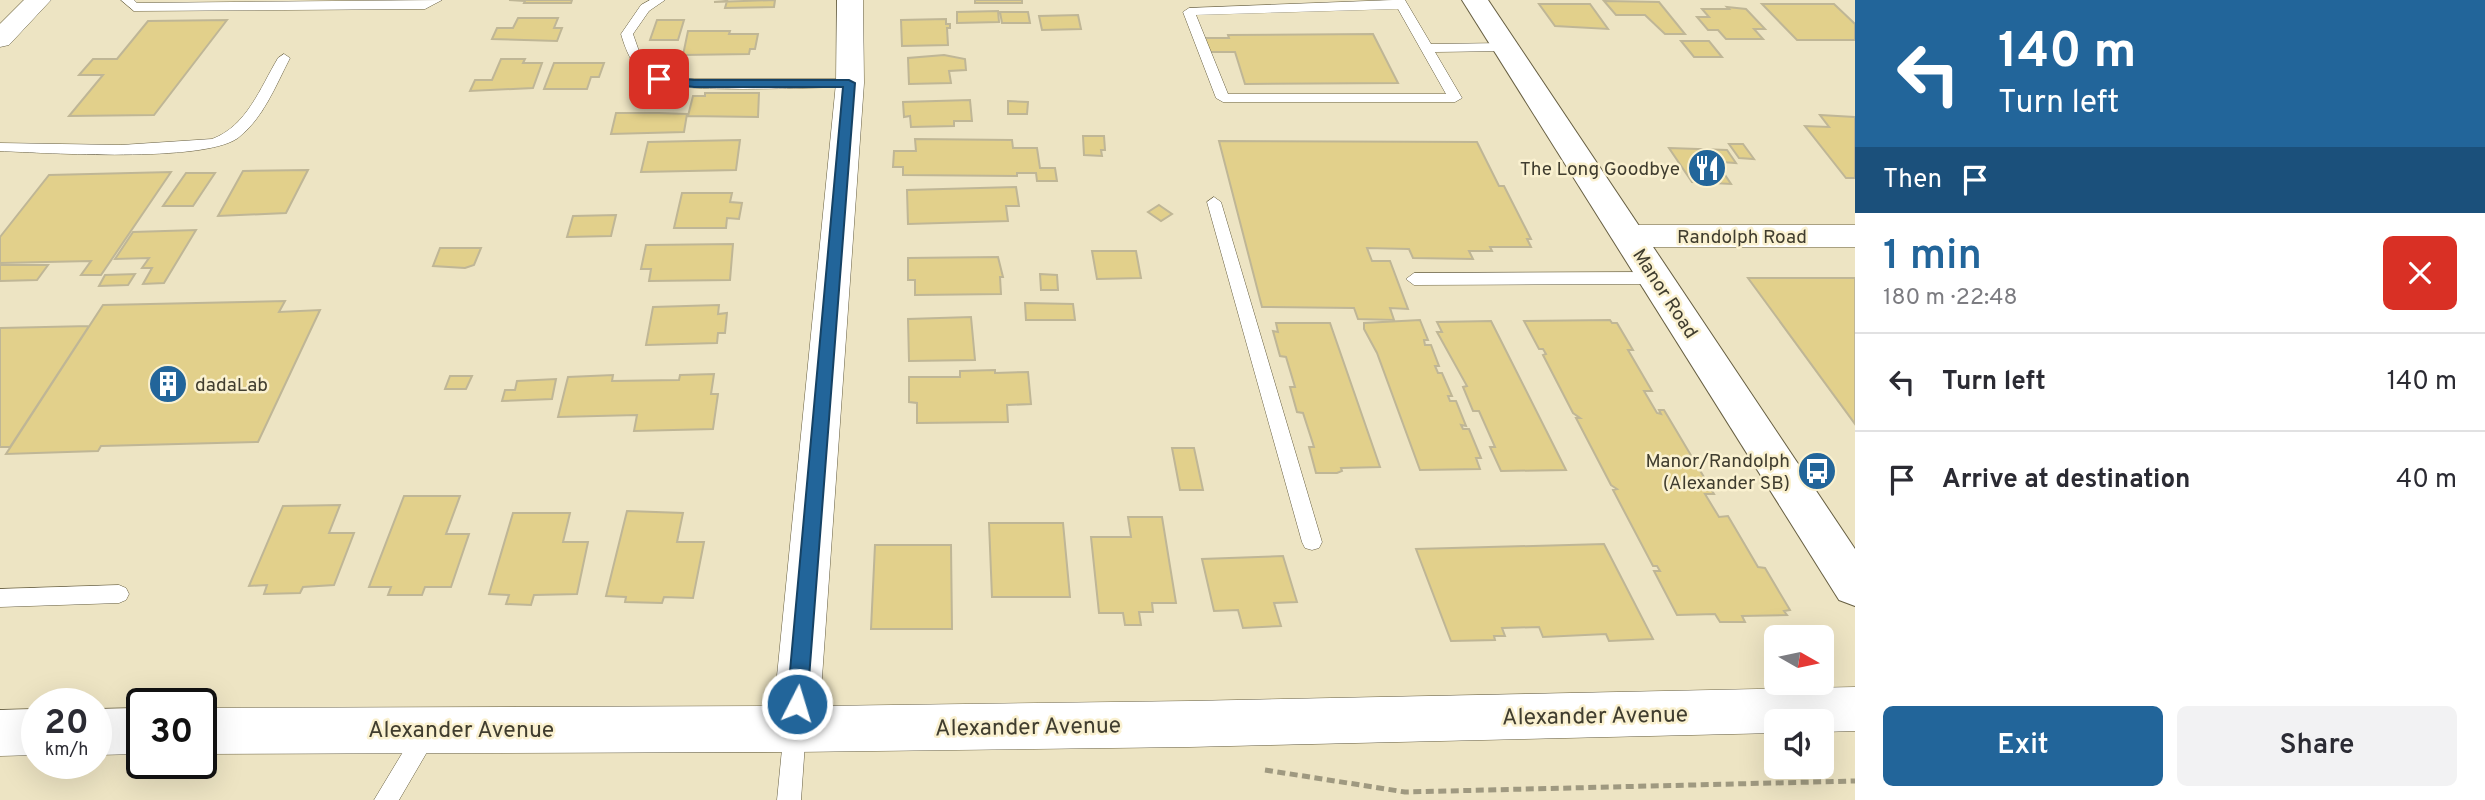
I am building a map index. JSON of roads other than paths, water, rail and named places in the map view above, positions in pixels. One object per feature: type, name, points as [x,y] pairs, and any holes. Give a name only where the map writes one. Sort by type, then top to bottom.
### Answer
[{"type":"main road","name":"Manor Road","points":[[1475,0],[1855,586]]},
{"type":"street","points":[[0,39],[38,0]]},
{"type":"street","points":[[795,729],[849,83],[850,0]]},
{"type":"street","name":"Randolph Road","points":[[1629,236],[1855,236]]},
{"type":"street","name":"Alexander Avenue","points":[[217,731],[795,729],[1855,709]]},
{"type":"street","points":[[0,733],[21,732]]},
{"type":"lane","points":[[127,0],[134,7],[425,5],[436,0]]},
{"type":"lane","points":[[659,0],[645,8],[626,34],[635,59],[659,79],[694,83],[849,83]]},
{"type":"lane","points":[[1401,3],[1455,97],[1223,98],[1189,12],[1401,3]]},
{"type":"lane","points":[[1428,48],[1505,47]]},
{"type":"lane","points":[[0,147],[151,148],[201,146],[227,140],[242,128],[284,58]]},
{"type":"lane","points":[[1214,202],[1312,542]]},
{"type":"lane","points":[[1414,279],[1656,278]]},
{"type":"lane","points":[[0,598],[119,594]]},
{"type":"lane","points":[[386,800],[430,729]]},
{"type":"lane","points":[[789,800],[795,729]]},
{"type":"place","name":"The Long Goodbye","points":[[1707,168]]},
{"type":"place","name":"dadaLab","points":[[168,384]]},
{"type":"place","name":"Manor/Randolph (Alexander SB)","points":[[1817,471]]}]
